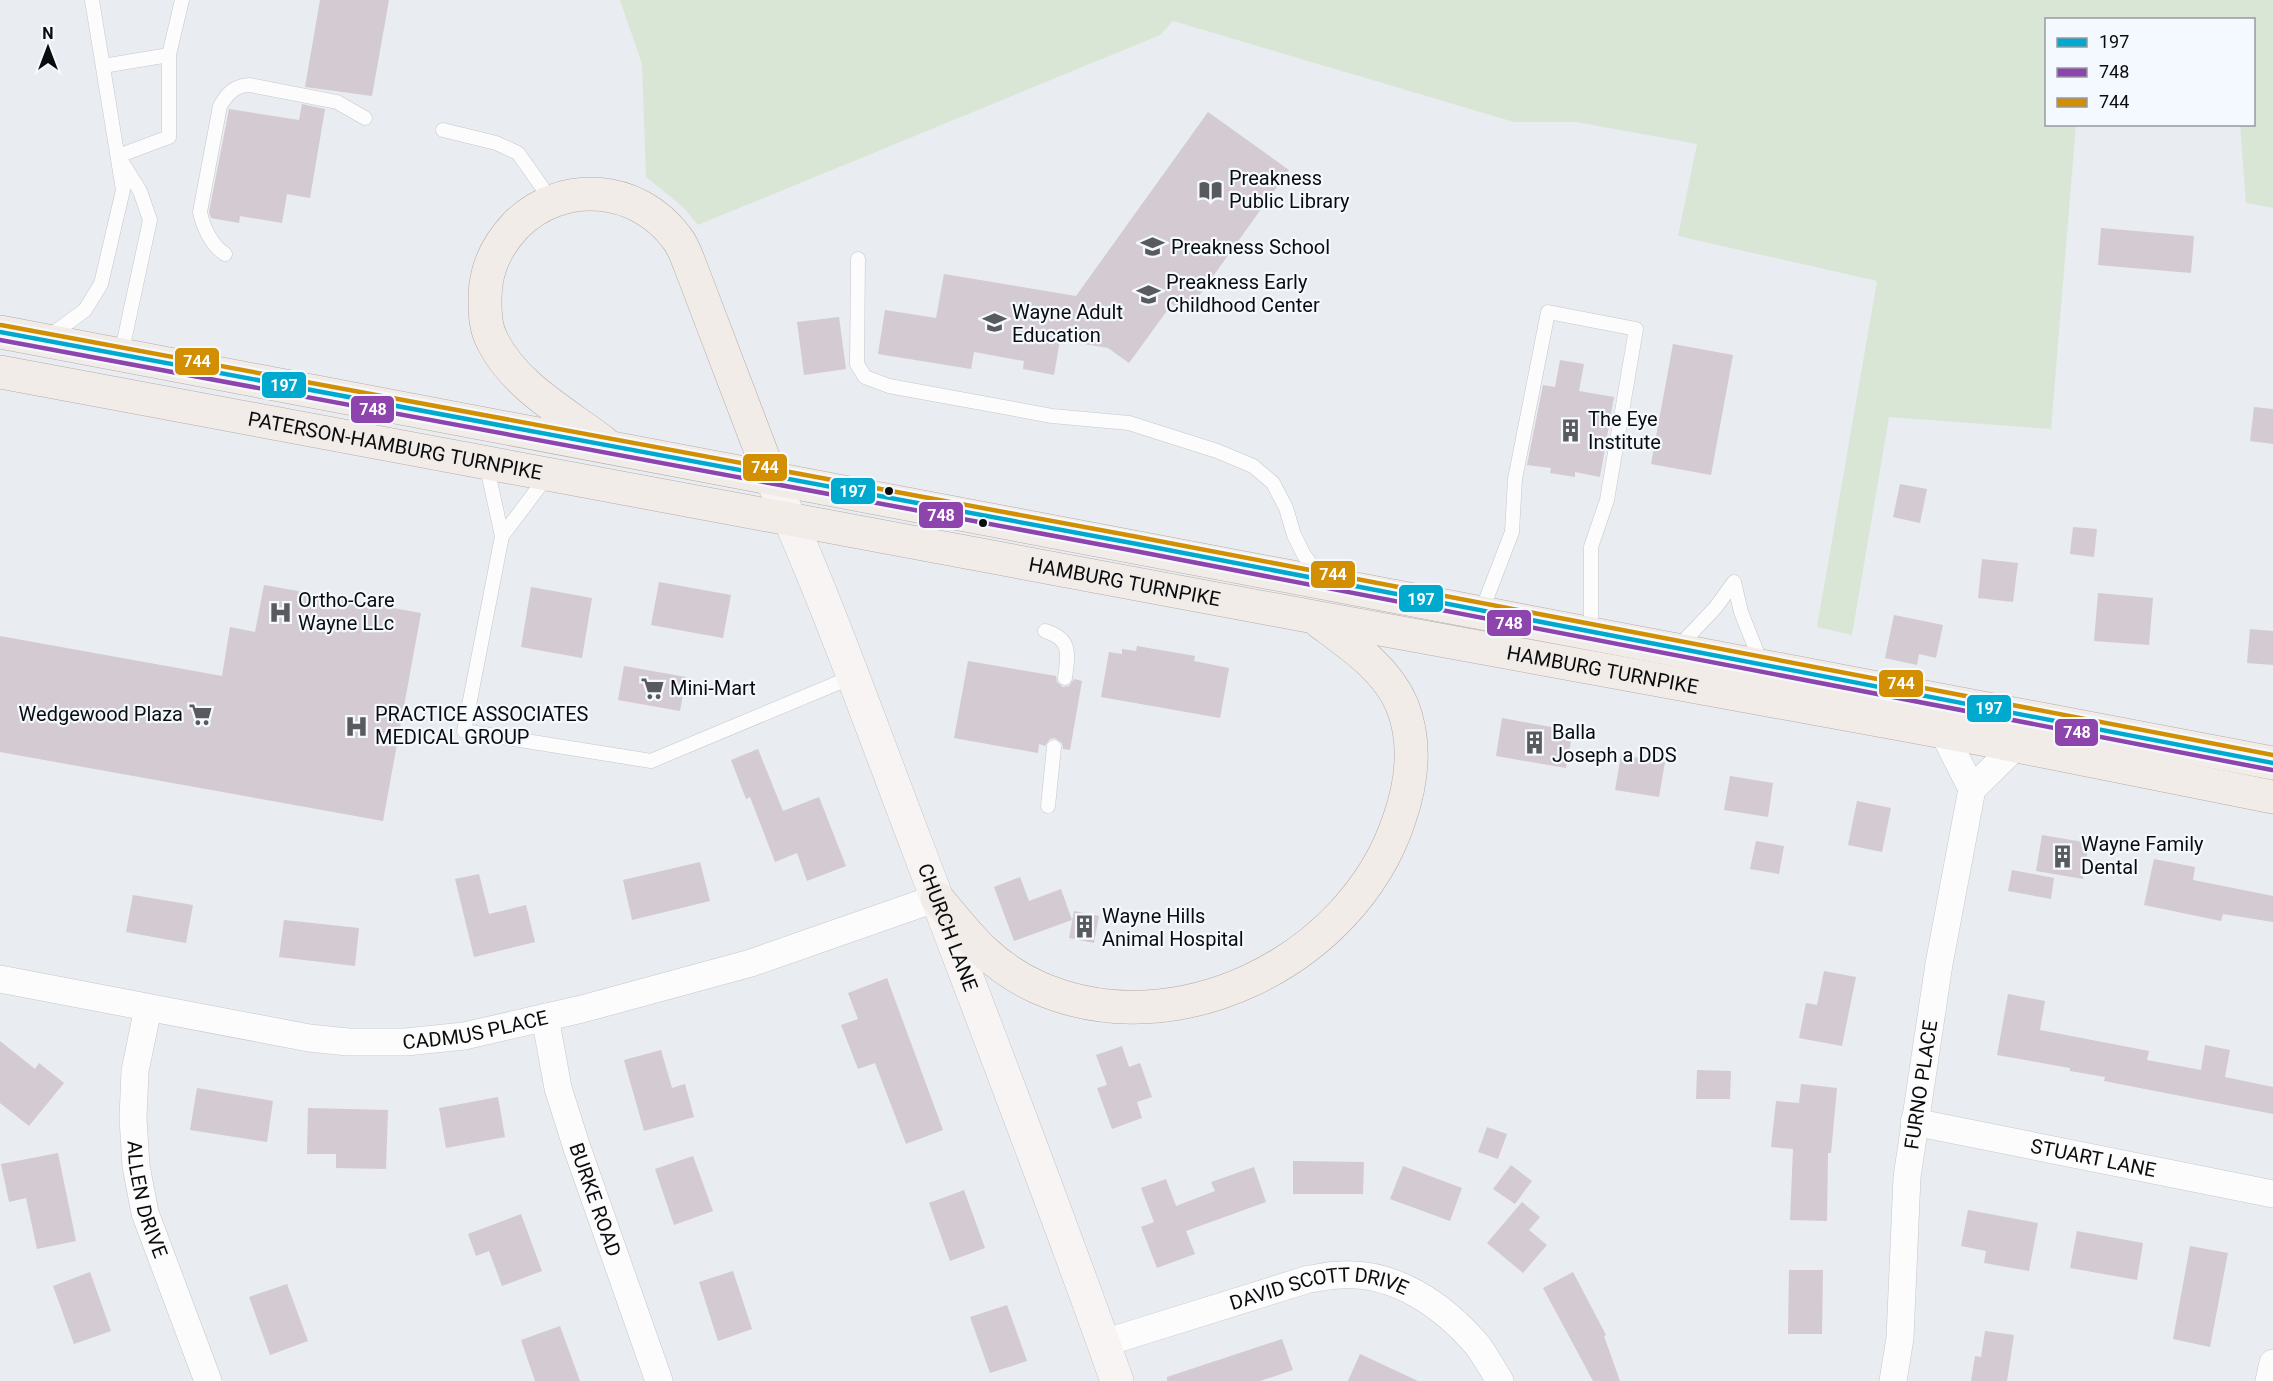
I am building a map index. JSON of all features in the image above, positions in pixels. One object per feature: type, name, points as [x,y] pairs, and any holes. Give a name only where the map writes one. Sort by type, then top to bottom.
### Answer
[{"type":"main road","points":[[610,446],[535,391],[510,367],[492,341],[485,319],[485,288],[492,257],[500,244],[523,218],[551,200],[583,194],[625,199],[641,207],[666,225],[676,236],[690,265],[770,476]]},
{"type":"main road","name":"PATERSON-HAMBURG TURNPIKE","points":[[0,332],[1321,578],[2273,763]]},
{"type":"main road","name":"PATERSON-HAMBURG TURNPIKE","points":[[0,372],[791,520]]},
{"type":"main road","name":"HAMBURG TURNPIKE","points":[[791,520],[1943,732],[2273,797]]},
{"type":"main road","points":[[937,898],[975,944],[1007,971],[1038,987],[1073,1000],[1094,1004],[1148,1006],[1207,997],[1269,972],[1307,946],[1335,922],[1371,877],[1384,856],[1406,799],[1411,766],[1408,725],[1396,693],[1375,666],[1314,617]]},
{"type":"street","name":"CHURCH LANE","points":[[770,476],[791,520],[1029,1137],[1117,1381]]},
{"type":"street","points":[[1943,732],[1972,789],[2016,746]]},
{"type":"street","name":"FURNO PLACE","points":[[1893,1381],[1900,1338],[1906,1177],[1939,964],[1972,789]]},
{"type":"street","name":"CADMUS PLACE","points":[[0,980],[309,1038],[348,1042],[406,1042],[464,1036],[751,963],[937,898]]},
{"type":"street","name":"ALLEN DRIVE","points":[[148,1008],[135,1071],[133,1119],[136,1166],[145,1213],[208,1381]]},
{"type":"street","name":"BURKE ROAD","points":[[545,1017],[561,1098],[659,1381]]},
{"type":"street","name":"STUART LANE","points":[[1914,1122],[2273,1194]]},
{"type":"street","name":"DAVID SCOTT DRIVE","points":[[1104,1343],[1309,1279],[1341,1275],[1363,1276],[1395,1283],[1426,1298],[1454,1320],[1479,1348],[1500,1381]]},
{"type":"street","points":[[2269,1381],[2273,1363]]},
{"type":"lane","points":[[44,340],[85,310],[102,284],[123,190],[92,0]]},
{"type":"lane","points":[[118,156],[169,136],[169,55],[182,0]]},
{"type":"lane","points":[[103,66],[169,55]]},
{"type":"lane","points":[[225,254],[216,249],[201,220],[200,212],[220,106],[231,92],[243,85],[250,85],[337,102],[366,117]]},
{"type":"lane","points":[[442,130],[496,143],[518,153],[551,200]]},
{"type":"lane","points":[[118,156],[140,191],[150,220],[121,355]]},
{"type":"lane","points":[[858,259],[857,364],[865,377],[889,386],[1052,416],[1129,423],[1217,451],[1253,466],[1273,483],[1286,508],[1294,535],[1304,555],[1321,578]]},
{"type":"lane","points":[[1481,610],[1512,532],[1515,479],[1548,312],[1636,329],[1607,500],[1591,547],[1591,631]]},
{"type":"lane","points":[[486,463],[502,536],[464,731],[651,761],[852,677]]},
{"type":"lane","points":[[502,536],[548,475]]},
{"type":"lane","points":[[1678,646],[1716,607],[1734,582],[1741,612],[1761,662]]},
{"type":"lane","points":[[1045,632],[1056,634],[1065,643],[1068,654],[1065,678]]},
{"type":"lane","points":[[1048,807],[1054,747]]},
{"type":"green space","points":[[620,0],[2273,0],[2273,208],[2246,203],[2240,126],[2255,126],[2255,18],[2045,18],[2045,126],[2076,126],[2051,429],[1889,417],[1852,635],[1817,627],[1877,281],[1678,236],[1697,144],[1576,122],[1514,122],[1173,21],[1160,35],[698,225],[683,207],[646,177],[642,64]]},
{"type":"building","points":[[320,0],[389,0],[372,96],[305,87]]},
{"type":"building","points":[[302,104],[325,109],[310,198],[287,194],[282,223],[240,216],[239,223],[211,218],[209,212],[229,109],[299,120]]},
{"type":"building","points":[[1208,112],[1289,170],[1186,314],[1172,304],[1129,363],[1108,348],[1060,340],[1054,375],[1023,369],[1024,361],[974,352],[971,369],[878,354],[885,310],[936,318],[944,274],[1076,296]]},
{"type":"building","points":[[2101,228],[2194,236],[2191,273],[2098,265]]},
{"type":"building","points":[[839,317],[846,369],[804,375],[797,322]]},
{"type":"building","points":[[1673,344],[1733,355],[1711,475],[1651,464]]},
{"type":"building","name":"The Eye Institute","points":[[1560,360],[1584,364],[1579,391],[1614,397],[1600,477],[1575,472],[1575,477],[1550,473],[1551,468],[1527,465],[1543,385],[1555,387]]},
{"type":"building","points":[[2254,407],[2273,409],[2273,444],[2250,441]]},
{"type":"building","points":[[1900,484],[1927,489],[1920,523],[1893,517]]},
{"type":"building","points":[[2073,527],[2097,529],[2094,557],[2070,554]]},
{"type":"building","points":[[1982,559],[2018,563],[2013,602],[1978,598]]},
{"type":"building","points":[[659,582],[731,595],[723,638],[651,625]]},
{"type":"building","name":"Wedgewood Plaza","points":[[264,585],[421,613],[383,821],[0,752],[0,636],[222,676],[230,627],[255,632]]},
{"type":"building","points":[[531,587],[592,598],[582,658],[521,647]]},
{"type":"building","points":[[2098,593],[2153,598],[2149,645],[2094,641]]},
{"type":"building","points":[[1894,615],[1943,625],[1936,658],[1919,654],[1917,665],[1885,658]]},
{"type":"building","points":[[2250,629],[2273,631],[2273,665],[2247,663]]},
{"type":"building","points":[[1137,646],[1195,656],[1194,661],[1229,668],[1220,718],[1101,697],[1109,652],[1122,654],[1122,649],[1136,651]]},
{"type":"building","points":[[968,661],[1056,676],[1057,682],[1063,687],[1069,686],[1074,679],[1082,681],[1070,750],[1063,749],[1062,743],[1055,738],[1050,739],[1045,746],[1039,744],[1038,753],[954,738]]},
{"type":"building","name":"Mini-Mart","points":[[624,666],[686,677],[680,711],[618,700]]},
{"type":"building","name":"Balla Joseph a DDS","points":[[1502,718],[1573,731],[1566,768],[1496,756]]},
{"type":"building","points":[[758,749],[783,811],[819,797],[846,866],[807,881],[797,853],[775,862],[750,797],[746,799],[731,760]]},
{"type":"building","points":[[1621,755],[1665,762],[1659,797],[1615,790]]},
{"type":"building","points":[[1730,776],[1773,783],[1768,817],[1724,810]]},
{"type":"building","points":[[1857,801],[1891,808],[1882,852],[1848,845]]},
{"type":"building","name":"Wayne Family Dental","points":[[2042,835],[2089,843],[2083,879],[2036,871]]},
{"type":"building","points":[[1756,841],[1784,846],[1779,874],[1750,869]]},
{"type":"building","points":[[2154,859],[2195,867],[2193,880],[2273,896],[2273,922],[2223,914],[2221,921],[2144,905]]},
{"type":"building","points":[[700,862],[710,901],[632,920],[623,880]]},
{"type":"building","points":[[2012,870],[2054,878],[2051,899],[2008,891]]},
{"type":"building","points":[[479,874],[489,914],[526,905],[535,942],[474,957],[455,879]]},
{"type":"building","points":[[1020,877],[1029,901],[1061,889],[1072,920],[1014,941],[994,887]]},
{"type":"building","points":[[133,895],[193,905],[186,943],[126,932]]},
{"type":"building","name":"Wayne Hills Animal Hospital","points":[[1074,911],[1099,916],[1094,943],[1069,938]]},
{"type":"building","points":[[284,920],[359,928],[355,966],[279,957]]},
{"type":"building","points":[[1824,971],[1856,977],[1842,1046],[1799,1038],[1806,1003],[1817,1005]]},
{"type":"building","points":[[887,978],[943,1130],[906,1144],[875,1063],[858,1069],[841,1025],[858,1019],[848,993]]},
{"type":"building","points":[[2008,994],[2045,1001],[2040,1030],[2149,1051],[2147,1060],[2201,1070],[2205,1045],[2230,1050],[2225,1077],[2273,1087],[2273,1114],[2104,1081],[2105,1077],[2070,1071],[2070,1068],[1997,1055]]},
{"type":"building","points":[[0,1041],[35,1069],[39,1063],[64,1083],[29,1126],[0,1103]]},
{"type":"building","points":[[1122,1046],[1129,1067],[1140,1063],[1152,1097],[1137,1102],[1142,1118],[1112,1129],[1097,1088],[1107,1085],[1096,1055]]},
{"type":"building","points":[[661,1050],[672,1088],[685,1084],[694,1117],[644,1131],[624,1060]]},
{"type":"building","points":[[1697,1070],[1731,1071],[1730,1099],[1696,1099]]},
{"type":"building","points":[[1801,1084],[1837,1088],[1831,1153],[1828,1153],[1827,1221],[1790,1220],[1793,1149],[1771,1147],[1776,1101],[1799,1103]]},
{"type":"building","points":[[197,1088],[273,1101],[267,1142],[190,1130]]},
{"type":"building","points":[[498,1097],[505,1137],[446,1148],[439,1108]]},
{"type":"building","points":[[308,1108],[388,1110],[386,1169],[336,1168],[336,1154],[307,1154]]},
{"type":"building","points":[[1487,1127],[1507,1134],[1498,1159],[1478,1152]]},
{"type":"building","points":[[58,1153],[76,1241],[37,1249],[26,1198],[9,1202],[1,1164]]},
{"type":"building","points":[[693,1156],[713,1211],[674,1225],[655,1169]]},
{"type":"building","points":[[1293,1161],[1364,1162],[1363,1194],[1293,1194]]},
{"type":"building","points":[[1511,1165],[1532,1181],[1515,1204],[1493,1189]]},
{"type":"building","points":[[1403,1166],[1462,1188],[1450,1221],[1390,1199]]},
{"type":"building","points":[[1254,1167],[1266,1202],[1186,1231],[1195,1254],[1157,1268],[1141,1227],[1154,1222],[1141,1188],[1166,1179],[1176,1206],[1215,1191],[1211,1182]]},
{"type":"building","points":[[964,1190],[985,1248],[950,1261],[929,1203]]},
{"type":"building","points":[[1522,1202],[1540,1217],[1529,1230],[1547,1245],[1523,1273],[1487,1243]]},
{"type":"building","points":[[1968,1210],[2038,1223],[2029,1271],[1984,1263],[1986,1251],[1961,1246]]},
{"type":"building","points":[[521,1214],[542,1271],[502,1286],[489,1251],[476,1256],[468,1234]]},
{"type":"building","points":[[2077,1231],[2143,1243],[2137,1280],[2070,1268]]},
{"type":"building","points":[[2190,1246],[2228,1253],[2210,1347],[2173,1339]]},
{"type":"building","points":[[1789,1270],[1823,1270],[1822,1334],[1788,1334]]},
{"type":"building","points":[[733,1271],[752,1329],[718,1341],[699,1282]]},
{"type":"building","points":[[90,1272],[111,1331],[74,1344],[53,1286]]},
{"type":"building","points":[[1573,1272],[1606,1335],[1604,1336],[1620,1381],[1593,1381],[1543,1288]]},
{"type":"building","points":[[287,1284],[308,1341],[270,1355],[249,1297]]},
{"type":"building","points":[[1007,1305],[1027,1361],[990,1373],[970,1317]]},
{"type":"building","points":[[560,1326],[580,1381],[535,1381],[521,1340]]},
{"type":"building","points":[[1985,1331],[2014,1335],[2007,1381],[1971,1381],[1975,1356],[1981,1357]]},
{"type":"building","points":[[1282,1339],[1293,1370],[1260,1381],[1167,1381],[1167,1377]]},
{"type":"building","points":[[1360,1354],[1418,1381],[1348,1381]]},
{"type":"transit line","name":"744","points":[[1,325],[1138,537],[2273,755]]},
{"type":"transit line","name":"197","points":[[0,332],[1137,544],[2273,763]]},
{"type":"transit line","name":"748","points":[[0,340],[1135,551],[2272,770]]},
{"type":"place","name":"Preakness Public Library","points":[[1211,190]]},
{"type":"place","name":"Preakness School","points":[[1153,247]]},
{"type":"place","name":"Preakness Early Childhood Center","points":[[1148,294]]},
{"type":"place","name":"Wayne Adult Education","points":[[994,323]]},
{"type":"place","name":"The Eye Institute","points":[[1570,431]]},
{"type":"place","name":"Ortho-Care Wayne LLc","points":[[280,612]]},
{"type":"place","name":"Mini-Mart","points":[[652,688]]},
{"type":"place","name":"Wedgewood Plaza","points":[[201,714]]},
{"type":"place","name":"PRACTICE ASSOCIATES MEDICAL GROUP","points":[[357,726]]},
{"type":"place","name":"Balla Joseph a DDS","points":[[1534,743]]},
{"type":"place","name":"Wayne Family Dental","points":[[2063,856]]},
{"type":"place","name":"Wayne Hills Animal Hospital","points":[[1084,927]]}]
